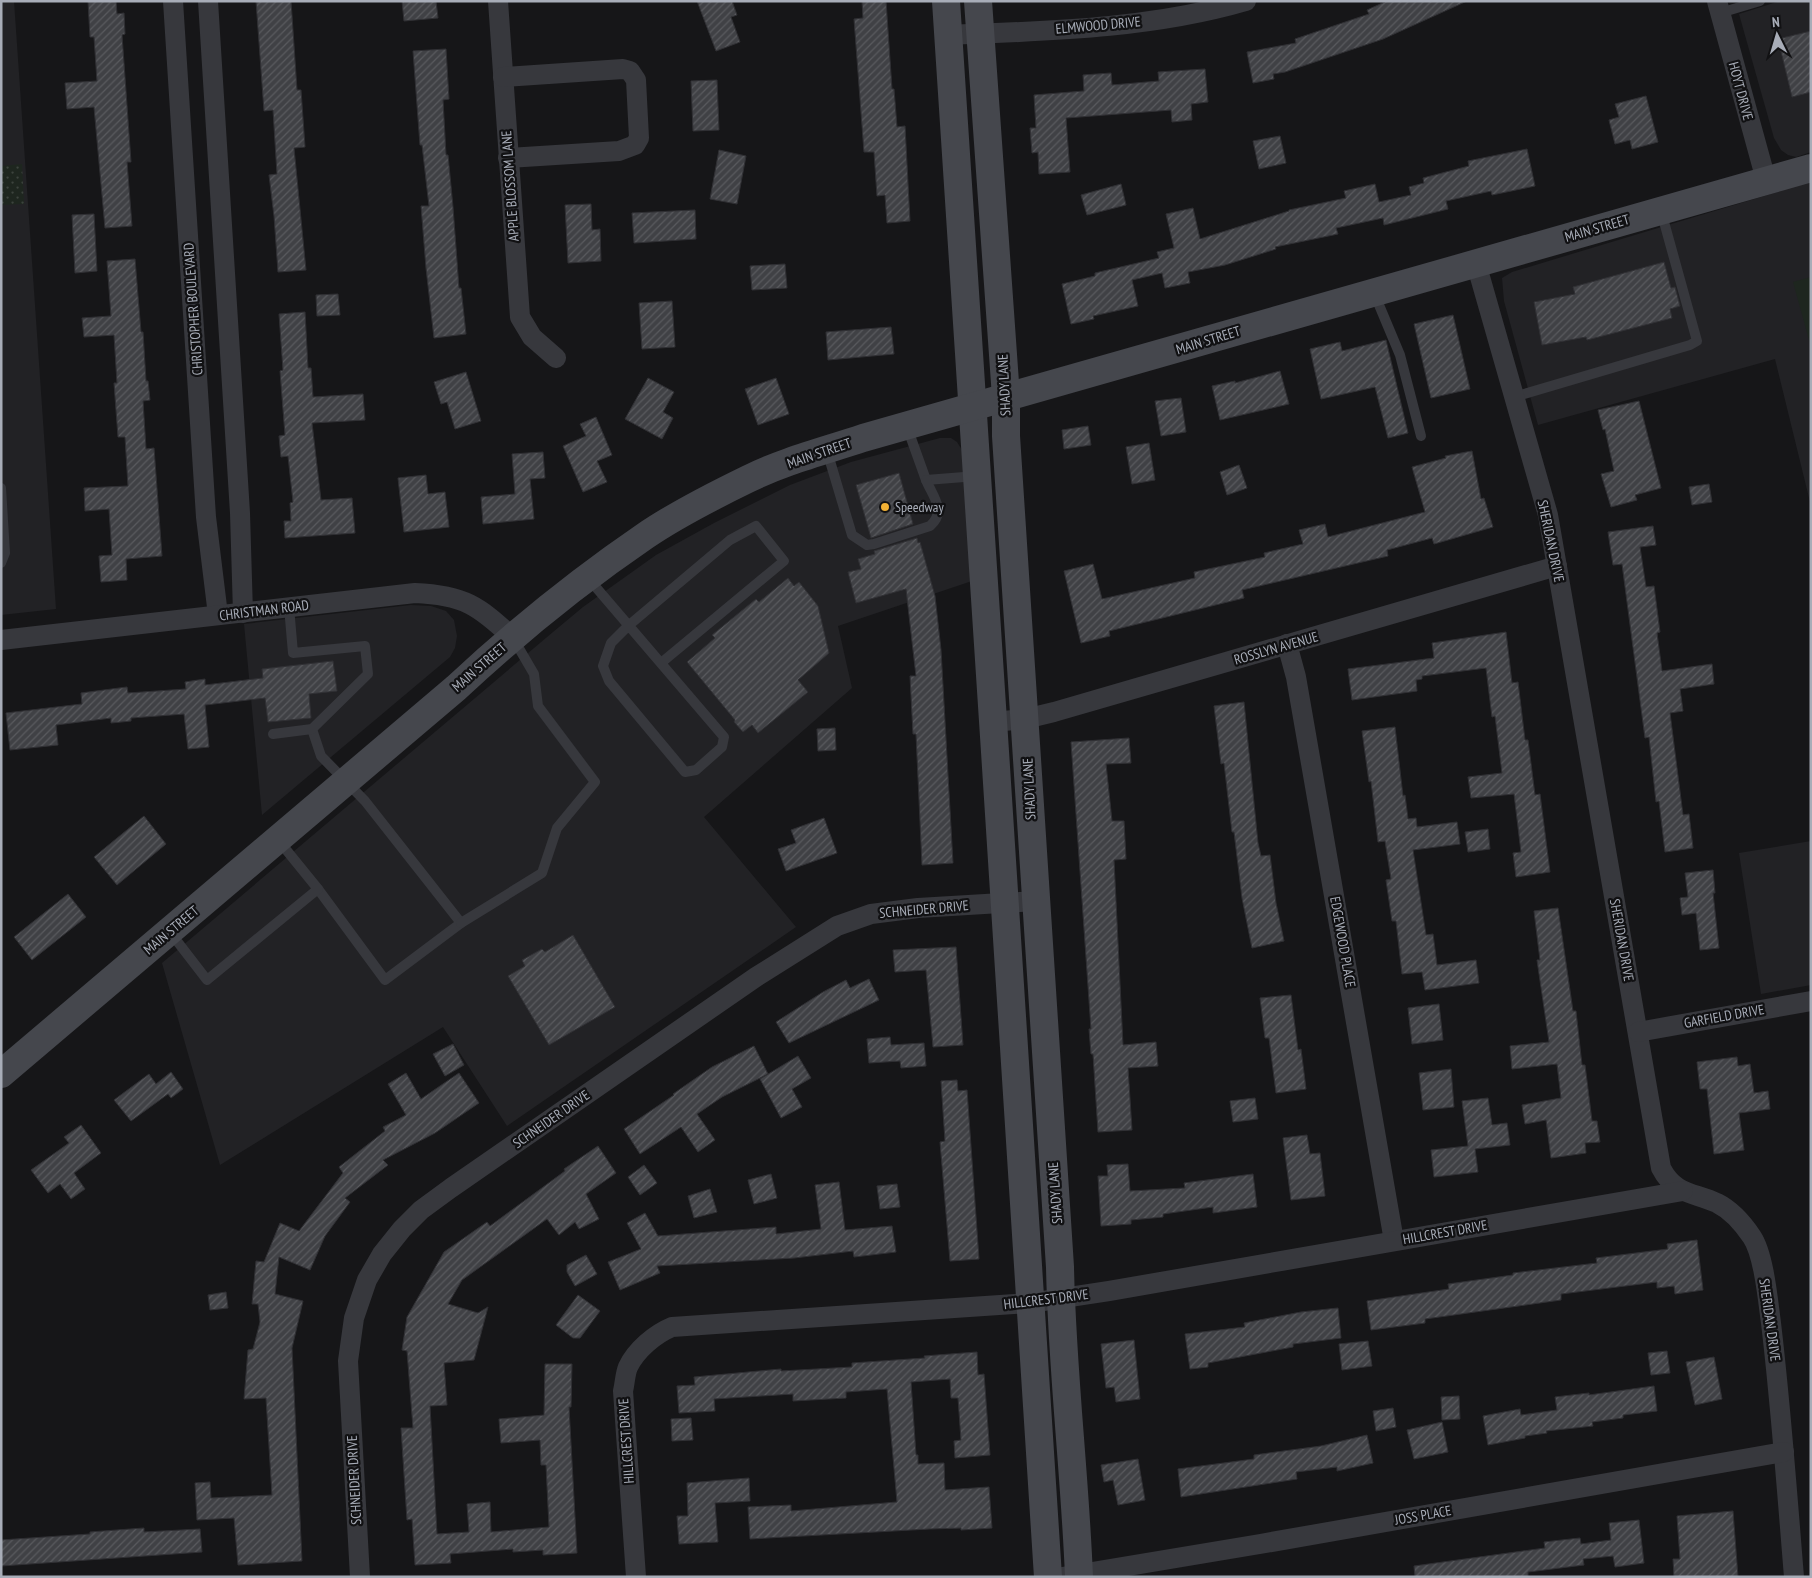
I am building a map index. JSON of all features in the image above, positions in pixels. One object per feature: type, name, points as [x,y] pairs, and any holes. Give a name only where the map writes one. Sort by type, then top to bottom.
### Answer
[{"type":"street","name":"CHRISTOPHER BOULEVARD","points":[[173,1],[205,508],[218,616]]},
{"type":"street","points":[[208,1],[240,513],[243,613]]},
{"type":"street","name":"APPLE BLOSSOM LANE","points":[[498,1],[520,317],[532,337],[556,358]]},
{"type":"street","points":[[946,1],[1048,1577]]},
{"type":"street","name":"SHADY LANE","points":[[978,1],[1006,397],[1011,506],[1060,1297],[1074,1576]]},
{"type":"street","name":"ELMWOOD DRIVE","points":[[948,35],[1136,23],[1178,17],[1246,1]]},
{"type":"street","name":"HOYT DRIVE","points":[[1719,7],[1766,180]]},
{"type":"street","points":[[503,77],[623,69],[630,71],[636,80],[639,124],[639,138],[636,145],[619,152],[508,158]]},
{"type":"street","name":"MAIN STREET","points":[[1,1074],[513,638],[588,578],[646,535],[679,515],[750,478],[826,450],[1006,397],[1811,168]]},
{"type":"street","name":"SHERIDAN DRIVE","points":[[1476,263],[1548,515],[1661,1168],[1668,1180],[1683,1191],[1719,1204],[1739,1220],[1754,1239],[1762,1268],[1780,1398],[1794,1577]]},
{"type":"street","points":[[979,508],[1011,506]]},
{"type":"street","name":"ROSSLYN AVENUE","points":[[993,722],[1025,719],[1054,712],[1557,566]]},
{"type":"street","name":"CHRISTMAN ROAD","points":[[1,640],[396,594],[431,594],[465,601],[487,614],[513,638]]},
{"type":"street","name":"EDGEWOOD PLACE","points":[[1287,644],[1296,677],[1394,1241]]},
{"type":"street","name":"SCHNEIDER DRIVE","points":[[360,1577],[348,1361],[354,1318],[367,1280],[382,1254],[402,1229],[421,1210],[756,977],[837,926],[871,914],[918,908],[1036,901]]},
{"type":"street","name":"GARFIELD DRIVE","points":[[1638,1032],[1811,1001]]},
{"type":"street","name":"HILLCREST DRIVE","points":[[636,1577],[623,1391],[628,1368],[636,1355],[649,1342],[672,1327],[1030,1303],[1683,1191]]},
{"type":"street","name":"JOSS PLACE","points":[[1074,1576],[1784,1452]]},
{"type":"lane","points":[[1719,7],[1760,1]]},
{"type":"lane","points":[[1514,397],[1690,345],[1697,341],[1661,210]]},
{"type":"lane","points":[[1374,292],[1400,355],[1421,436]]},
{"type":"lane","points":[[826,450],[852,535],[867,545],[874,544],[930,526],[937,520],[939,509],[926,480],[907,426]]},
{"type":"lane","points":[[926,480],[977,476]]},
{"type":"lane","points":[[1,488],[6,554],[1,563]]},
{"type":"lane","points":[[588,578],[628,626],[724,738],[722,747],[696,770],[685,772],[609,681],[603,666],[611,643],[628,626],[730,540],[756,526],[784,561],[661,663]]},
{"type":"lane","points":[[273,734],[312,729],[368,674],[365,646],[293,652],[289,607]]},
{"type":"lane","points":[[277,839],[318,889],[385,980],[461,923],[542,873],[558,828],[595,782],[538,706],[534,674],[513,638]]},
{"type":"lane","points":[[312,729],[321,756],[365,801],[461,923]]},
{"type":"lane","points":[[170,931],[208,980],[318,889]]},
{"type":"shaded area","points":[[1,1],[14,1],[56,609],[1,615]]},
{"type":"shaded area","points":[[1780,1],[1811,1],[1811,152],[1796,157],[1788,155],[1781,150],[1774,138],[1739,14]]},
{"type":"shaded area","points":[[22,164],[24,204],[1,205],[1,166]]},
{"type":"shaded area","points":[[1811,172],[1811,506],[1775,359],[1538,425],[1504,301],[1502,278],[1512,272],[1781,191]]},
{"type":"shaded area","points":[[1811,277],[1811,347],[1793,282]]},
{"type":"shaded area","points":[[940,438],[951,438],[957,442],[962,450],[972,581],[838,626],[852,688],[704,817],[796,927],[507,1126],[443,1027],[220,1165],[162,963],[583,607],[656,555],[714,523],[790,485],[851,462]]},
{"type":"shaded area","points":[[411,605],[431,606],[446,611],[454,620],[457,636],[455,648],[450,657],[262,815],[244,624]]},
{"type":"shaded area","points":[[1811,841],[1811,985],[1761,994],[1739,853]]},
{"type":"building","points":[[88,1],[116,1],[117,14],[124,13],[125,34],[122,35],[131,162],[127,162],[132,226],[105,228],[94,107],[67,109],[65,83],[97,81],[94,37],[90,37]]},
{"type":"building","points":[[256,1],[291,1],[297,90],[301,90],[305,147],[294,148],[306,270],[278,272],[269,175],[277,174],[273,110],[264,111]]},
{"type":"building","points":[[402,1],[436,1],[438,18],[404,21]]},
{"type":"building","points":[[697,1],[732,1],[737,15],[731,17],[740,42],[716,51]]},
{"type":"building","points":[[862,1],[886,1],[892,89],[894,89],[897,127],[905,126],[910,221],[887,223],[885,195],[877,196],[874,152],[864,152],[854,19],[863,18]]},
{"type":"building","points":[[1387,1],[1467,1],[1383,39],[1285,72],[1273,74],[1274,79],[1253,83],[1247,52],[1296,43],[1295,39],[1369,14],[1367,10]]},
{"type":"building","points":[[1811,31],[1811,92],[1792,97],[1778,39]]},
{"type":"building","points":[[446,49],[449,99],[443,100],[446,155],[448,155],[459,288],[461,288],[466,334],[434,338],[421,206],[429,206],[422,145],[420,145],[413,51]]},
{"type":"building","points":[[1205,69],[1208,102],[1191,104],[1192,120],[1172,122],[1171,110],[1066,118],[1070,172],[1039,174],[1038,152],[1032,153],[1030,128],[1036,128],[1034,95],[1084,91],[1083,75],[1111,73],[1112,85],[1159,81],[1158,72]]},
{"type":"building","points":[[717,80],[719,130],[693,131],[691,81]]},
{"type":"building","points":[[1646,96],[1658,142],[1632,149],[1630,140],[1615,144],[1609,120],[1619,117],[1615,104]]},
{"type":"building","points":[[1280,136],[1286,163],[1259,169],[1253,141]]},
{"type":"building","points":[[1527,149],[1535,186],[1492,195],[1491,191],[1446,201],[1448,209],[1384,225],[1383,218],[1336,228],[1338,234],[1275,247],[1276,249],[1225,265],[1188,272],[1190,283],[1165,288],[1162,273],[1132,280],[1138,306],[1093,316],[1094,319],[1071,324],[1062,284],[1095,276],[1095,273],[1159,258],[1157,252],[1174,248],[1166,214],[1193,208],[1200,239],[1289,210],[1346,198],[1344,191],[1375,184],[1379,202],[1411,195],[1409,187],[1424,183],[1423,178],[1469,166],[1468,161]]},
{"type":"building","points":[[719,150],[746,156],[737,204],[710,199]]},
{"type":"building","points":[[1121,184],[1126,205],[1087,215],[1081,195]]},
{"type":"building","points":[[591,204],[592,230],[600,229],[601,261],[568,263],[565,205]]},
{"type":"building","points":[[695,210],[696,239],[634,243],[632,213]]},
{"type":"building","points":[[94,214],[97,271],[75,273],[72,215]]},
{"type":"building","points":[[135,259],[146,381],[148,381],[150,400],[143,401],[146,449],[154,448],[162,556],[126,559],[127,580],[101,582],[99,556],[112,555],[109,509],[85,511],[84,488],[128,486],[125,437],[118,437],[114,383],[117,383],[114,335],[84,337],[82,318],[111,316],[107,261]]},
{"type":"building","points":[[1664,262],[1671,288],[1675,287],[1680,306],[1670,309],[1672,318],[1587,340],[1586,337],[1542,345],[1534,302],[1575,294],[1573,287]]},
{"type":"building","points":[[785,264],[787,288],[752,290],[750,266]]},
{"type":"building","points":[[338,294],[340,315],[317,316],[316,295]]},
{"type":"building","points":[[672,301],[675,347],[642,349],[639,303]]},
{"type":"building","points":[[305,312],[308,368],[311,368],[313,397],[363,394],[365,420],[312,423],[321,500],[352,498],[355,533],[285,538],[284,521],[291,521],[290,503],[293,502],[288,456],[281,457],[279,436],[285,435],[280,371],[283,370],[279,314]]},
{"type":"building","points":[[1453,315],[1470,389],[1431,398],[1414,324]]},
{"type":"building","points":[[891,327],[894,354],[828,360],[826,332]]},
{"type":"building","points":[[1386,340],[1408,433],[1388,438],[1375,387],[1321,399],[1310,349],[1340,342],[1342,351]]},
{"type":"building","points":[[1280,371],[1289,404],[1220,420],[1212,386],[1235,381],[1235,383]]},
{"type":"building","points":[[466,372],[481,421],[455,429],[447,402],[441,404],[434,382]]},
{"type":"building","points":[[648,378],[674,392],[663,412],[673,418],[662,439],[625,419]]},
{"type":"building","points":[[776,378],[789,414],[758,425],[745,389]]},
{"type":"building","points":[[1181,398],[1186,432],[1161,436],[1155,401]]},
{"type":"building","points":[[1639,401],[1661,488],[1635,495],[1637,500],[1611,507],[1601,474],[1614,471],[1605,429],[1603,430],[1598,410]]},
{"type":"building","points":[[596,417],[612,455],[597,461],[607,482],[583,492],[563,446],[586,436],[580,424]]},
{"type":"building","points":[[1088,426],[1091,445],[1064,449],[1062,430]]},
{"type":"building","points":[[1149,443],[1155,480],[1132,484],[1126,447]]},
{"type":"building","points":[[1472,451],[1481,499],[1484,498],[1493,527],[1434,544],[1432,538],[1387,550],[1388,556],[1242,590],[1244,598],[1109,631],[1110,636],[1081,643],[1064,571],[1093,564],[1102,599],[1195,578],[1194,572],[1265,557],[1264,553],[1303,544],[1299,530],[1325,524],[1328,537],[1425,512],[1412,467],[1446,458],[1445,456]]},
{"type":"building","points":[[543,452],[545,478],[530,479],[534,519],[483,524],[481,497],[515,494],[512,454]]},
{"type":"building","points":[[1239,465],[1247,488],[1227,495],[1220,472]]},
{"type":"building","name":"Speedway","points":[[899,473],[913,524],[871,538],[856,485]]},
{"type":"building","points":[[426,475],[428,494],[445,492],[449,527],[404,532],[398,478]]},
{"type":"building","points":[[1709,484],[1712,502],[1692,505],[1689,487]]},
{"type":"building","points":[[1653,526],[1656,545],[1640,547],[1646,587],[1654,586],[1660,632],[1657,633],[1662,671],[1712,664],[1714,684],[1680,689],[1683,711],[1670,713],[1683,815],[1689,814],[1693,848],[1665,852],[1659,801],[1656,802],[1649,737],[1645,738],[1622,564],[1613,565],[1608,532]]},
{"type":"building","points":[[917,538],[918,543],[920,542],[935,596],[941,650],[953,863],[922,865],[916,734],[913,734],[910,676],[916,676],[906,589],[856,603],[848,572],[861,569],[858,559],[875,554],[874,551]]},
{"type":"building","points":[[788,578],[794,586],[799,582],[818,606],[829,653],[798,680],[808,692],[758,733],[752,725],[743,732],[687,662],[715,638],[712,635],[756,599],[759,602]]},
{"type":"building","points":[[1506,632],[1512,683],[1518,682],[1525,740],[1528,740],[1535,795],[1540,794],[1550,872],[1516,877],[1513,853],[1521,852],[1514,794],[1471,798],[1468,777],[1502,773],[1495,716],[1492,717],[1486,668],[1422,676],[1422,679],[1416,680],[1417,691],[1352,700],[1348,669],[1434,658],[1432,643]]},
{"type":"building","points":[[333,661],[337,691],[309,694],[311,718],[268,722],[265,698],[205,705],[209,747],[188,749],[184,714],[131,718],[131,721],[111,723],[111,718],[56,725],[58,745],[10,750],[6,713],[82,704],[81,693],[127,687],[128,693],[186,689],[185,682],[205,679],[205,685],[263,678],[262,669]]},
{"type":"building","points":[[1244,702],[1258,843],[1261,856],[1270,855],[1276,903],[1284,941],[1252,948],[1242,898],[1224,763],[1221,764],[1214,706]]},
{"type":"building","points":[[1395,727],[1403,796],[1405,795],[1408,819],[1416,818],[1417,827],[1457,822],[1460,844],[1413,850],[1426,935],[1433,934],[1437,965],[1476,960],[1479,983],[1425,990],[1422,972],[1402,974],[1396,921],[1392,921],[1386,880],[1391,879],[1385,841],[1378,842],[1371,781],[1369,782],[1362,731]]},
{"type":"building","points":[[835,728],[836,750],[818,751],[817,729]]},
{"type":"building","points":[[1129,738],[1131,763],[1106,764],[1112,821],[1124,821],[1126,859],[1114,860],[1123,1045],[1156,1042],[1158,1066],[1128,1068],[1132,1130],[1098,1132],[1093,1054],[1091,1054],[1089,1029],[1091,1029],[1071,742]]},
{"type":"building","points":[[144,816],[166,844],[117,885],[94,857]]},
{"type":"building","points":[[824,818],[837,853],[786,871],[778,849],[796,843],[791,830]]},
{"type":"building","points":[[1488,829],[1490,849],[1468,852],[1465,832]]},
{"type":"building","points":[[1713,870],[1715,893],[1713,893],[1719,948],[1700,950],[1696,913],[1682,915],[1680,898],[1688,897],[1685,873]]},
{"type":"building","points":[[68,894],[86,917],[32,960],[14,937]]},
{"type":"building","points":[[1558,908],[1573,1011],[1576,1011],[1582,1065],[1585,1065],[1592,1121],[1597,1121],[1600,1142],[1585,1143],[1586,1153],[1551,1158],[1546,1120],[1525,1124],[1522,1105],[1561,1098],[1557,1064],[1512,1069],[1510,1046],[1549,1042],[1537,960],[1540,960],[1534,911]]},
{"type":"building","points":[[573,935],[615,1007],[549,1045],[508,976],[525,966],[522,960],[542,949],[545,952]]},
{"type":"building","points":[[956,947],[963,1045],[933,1047],[926,970],[895,972],[893,950]]},
{"type":"building","points":[[869,979],[879,1000],[789,1043],[776,1022],[823,992],[846,980],[850,988]]},
{"type":"building","points":[[1291,995],[1298,1050],[1301,1049],[1306,1089],[1276,1093],[1269,1038],[1265,1038],[1260,998]]},
{"type":"building","points":[[1439,1004],[1443,1040],[1412,1044],[1408,1008]]},
{"type":"building","points":[[890,1037],[891,1045],[924,1043],[926,1066],[901,1068],[900,1061],[869,1063],[867,1039]]},
{"type":"building","points":[[453,1044],[464,1065],[445,1076],[433,1054]]},
{"type":"building","points":[[754,1046],[768,1074],[722,1097],[697,1114],[715,1140],[698,1152],[681,1127],[640,1154],[624,1129],[712,1067]]},
{"type":"building","points":[[798,1056],[811,1078],[792,1089],[802,1107],[781,1118],[760,1079]]},
{"type":"building","points":[[1737,1057],[1738,1066],[1750,1064],[1754,1093],[1768,1091],[1770,1109],[1739,1113],[1744,1150],[1714,1154],[1707,1089],[1700,1089],[1697,1062]]},
{"type":"building","points":[[1451,1069],[1454,1107],[1423,1110],[1419,1073]]},
{"type":"building","points":[[171,1072],[183,1089],[171,1098],[168,1094],[131,1121],[114,1100],[149,1074],[156,1084]]},
{"type":"building","points":[[406,1073],[421,1099],[459,1073],[479,1103],[435,1133],[383,1160],[388,1165],[345,1198],[350,1202],[325,1236],[310,1270],[279,1257],[275,1294],[303,1301],[292,1348],[302,1561],[238,1565],[234,1518],[197,1520],[195,1483],[210,1482],[211,1498],[272,1495],[266,1398],[244,1399],[248,1350],[253,1349],[260,1322],[258,1304],[252,1304],[256,1261],[264,1262],[280,1223],[299,1231],[343,1173],[339,1167],[385,1131],[383,1127],[406,1115],[388,1084]]},
{"type":"building","points":[[957,1080],[958,1091],[967,1090],[979,1259],[950,1261],[940,1142],[945,1141],[941,1081]]},
{"type":"building","points":[[1255,1098],[1258,1119],[1233,1122],[1230,1101]]},
{"type":"building","points":[[1488,1098],[1492,1125],[1507,1123],[1510,1145],[1475,1149],[1478,1172],[1434,1177],[1431,1150],[1468,1146],[1462,1101]]},
{"type":"building","points":[[81,1125],[101,1153],[74,1173],[85,1189],[71,1199],[60,1184],[48,1193],[31,1170],[69,1143],[64,1137]]},
{"type":"building","points":[[1307,1135],[1310,1154],[1320,1153],[1325,1196],[1291,1200],[1283,1138]]},
{"type":"building","points":[[598,1146],[616,1173],[586,1194],[599,1219],[579,1229],[575,1222],[559,1235],[547,1219],[462,1280],[448,1304],[478,1313],[488,1307],[474,1360],[444,1363],[447,1405],[430,1406],[437,1534],[469,1532],[467,1504],[490,1502],[491,1532],[549,1527],[546,1465],[541,1465],[540,1440],[501,1443],[499,1419],[544,1415],[545,1364],[572,1364],[571,1407],[569,1407],[577,1553],[543,1555],[543,1550],[513,1552],[513,1549],[450,1554],[451,1563],[415,1565],[412,1519],[407,1520],[401,1428],[413,1428],[407,1351],[402,1350],[407,1317],[444,1252],[487,1222],[490,1226],[565,1171],[564,1169]]},
{"type":"building","points":[[1128,1164],[1130,1191],[1185,1188],[1184,1183],[1253,1174],[1257,1207],[1213,1213],[1213,1207],[1163,1214],[1163,1217],[1131,1220],[1131,1224],[1101,1226],[1098,1176],[1108,1176],[1107,1165]]},
{"type":"building","points":[[644,1165],[657,1183],[640,1195],[628,1177]]},
{"type":"building","points":[[771,1174],[777,1198],[754,1204],[748,1180]]},
{"type":"building","points":[[839,1182],[845,1230],[892,1226],[896,1252],[854,1257],[853,1251],[794,1258],[657,1266],[660,1273],[620,1290],[608,1262],[641,1249],[627,1223],[645,1213],[658,1236],[776,1227],[776,1234],[821,1229],[815,1185]]},
{"type":"building","points":[[897,1184],[900,1207],[880,1209],[877,1186]]},
{"type":"building","points":[[710,1189],[717,1212],[694,1218],[688,1196]]},
{"type":"building","points":[[1697,1240],[1703,1290],[1675,1294],[1674,1286],[1657,1288],[1657,1282],[1561,1294],[1561,1300],[1425,1319],[1425,1323],[1371,1330],[1367,1301],[1449,1289],[1448,1284],[1513,1275],[1513,1273],[1597,1263],[1596,1258],[1668,1249],[1667,1244]]},
{"type":"building","points":[[586,1255],[597,1274],[575,1286],[567,1272],[567,1265]]},
{"type":"building","points":[[226,1292],[228,1308],[210,1310],[208,1295]]},
{"type":"building","points":[[578,1295],[600,1311],[580,1338],[573,1338],[556,1325]]},
{"type":"building","points":[[1338,1308],[1341,1338],[1293,1344],[1293,1347],[1208,1363],[1208,1367],[1190,1369],[1185,1334],[1245,1327],[1244,1323],[1301,1312]]},
{"type":"building","points":[[1134,1340],[1140,1399],[1116,1402],[1114,1387],[1106,1388],[1101,1344]]},
{"type":"building","points":[[1368,1341],[1372,1366],[1342,1370],[1339,1344]]},
{"type":"building","points":[[1667,1351],[1670,1373],[1651,1375],[1648,1353]]},
{"type":"building","points":[[977,1352],[978,1375],[984,1374],[990,1455],[955,1458],[954,1441],[961,1440],[958,1398],[951,1398],[950,1379],[911,1382],[916,1455],[918,1455],[918,1464],[944,1463],[945,1490],[989,1487],[992,1528],[961,1530],[961,1528],[929,1529],[750,1539],[748,1507],[791,1505],[791,1511],[897,1502],[887,1389],[846,1392],[846,1398],[793,1401],[793,1394],[714,1399],[715,1411],[679,1413],[677,1386],[695,1385],[694,1377],[781,1369],[781,1371],[852,1367],[852,1363]]},
{"type":"building","points":[[1714,1357],[1722,1399],[1695,1405],[1686,1362]]},
{"type":"building","points":[[1654,1386],[1657,1411],[1623,1415],[1623,1418],[1592,1422],[1593,1426],[1546,1431],[1547,1433],[1488,1445],[1483,1416],[1520,1409],[1521,1415],[1557,1410],[1555,1397],[1589,1393],[1589,1395]]},
{"type":"building","points":[[1459,1396],[1460,1419],[1442,1420],[1441,1397]]},
{"type":"building","points":[[1393,1408],[1396,1427],[1376,1431],[1373,1411]]},
{"type":"building","points":[[691,1418],[693,1440],[672,1441],[671,1419]]},
{"type":"building","points":[[1442,1422],[1448,1452],[1414,1459],[1407,1430]]},
{"type":"building","points":[[1367,1435],[1373,1463],[1337,1471],[1337,1467],[1296,1472],[1297,1479],[1181,1497],[1178,1469],[1254,1459],[1254,1455],[1321,1446]]},
{"type":"building","points":[[1138,1459],[1145,1500],[1118,1505],[1113,1480],[1104,1482],[1101,1465]]},
{"type":"building","points":[[749,1478],[750,1501],[715,1503],[718,1542],[679,1544],[677,1516],[688,1516],[687,1483]]},
{"type":"building","points":[[1733,1511],[1738,1577],[1674,1577],[1673,1559],[1680,1559],[1677,1516]]},
{"type":"building","points":[[1639,1520],[1644,1563],[1615,1567],[1613,1556],[1583,1559],[1584,1565],[1528,1572],[1528,1577],[1415,1577],[1414,1566],[1545,1548],[1544,1542],[1580,1538],[1581,1544],[1611,1540],[1609,1523]]},
{"type":"building","points":[[144,1528],[144,1532],[200,1529],[202,1552],[1,1566],[1,1540]]},
{"type":"place","name":"Speedway","points":[[885,507]]}]
